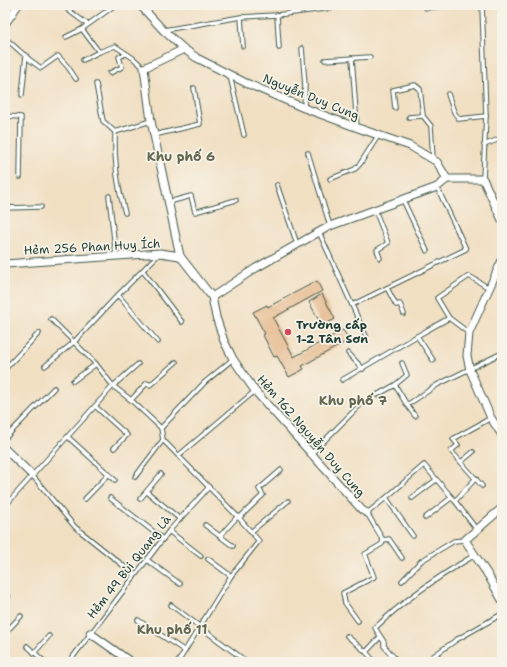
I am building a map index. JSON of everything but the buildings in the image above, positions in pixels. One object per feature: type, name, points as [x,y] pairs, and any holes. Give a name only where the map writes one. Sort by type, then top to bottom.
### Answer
[{"type":"street","points":[[5,24],[18,5]]},
{"type":"street","name":"Nguyễn Duy Cung","points":[[140,5],[163,30],[184,49],[197,58],[304,108],[378,136],[410,146],[437,162],[447,179]]},
{"type":"street","points":[[144,68],[184,49]]},
{"type":"street","name":"Hẻm 162 Nguyễn Duy Cung","points":[[144,68],[151,121],[180,256],[212,297],[216,317],[224,340],[233,359],[255,391],[362,510],[367,513]]},
{"type":"street","points":[[212,297],[256,268],[330,226],[437,187],[447,179],[483,179],[502,220]]},
{"type":"street","name":"Hẻm 256 Phan Huy Ích","points":[[5,264],[160,253],[180,256]]},
{"type":"street","points":[[502,260],[469,333],[467,356],[470,370],[491,418],[502,435]]},
{"type":"street","points":[[5,449],[32,475]]},
{"type":"street","points":[[502,508],[465,540],[500,589],[502,600]]},
{"type":"street","points":[[90,633],[131,662]]},
{"type":"lane","points":[[66,37],[82,29],[115,5]]},
{"type":"lane","points":[[426,8],[453,5]]},
{"type":"lane","points":[[482,5],[486,116],[483,179]]},
{"type":"lane","points":[[163,30],[241,17],[277,15],[331,8]]},
{"type":"lane","points":[[68,10],[87,24]]},
{"type":"lane","points":[[277,15],[279,48]]},
{"type":"lane","points":[[241,17],[244,46]]},
{"type":"lane","points":[[82,29],[99,52]]},
{"type":"lane","points":[[5,38],[41,68],[58,56],[76,79]]},
{"type":"lane","points":[[83,60],[115,46],[133,58],[144,68]]},
{"type":"lane","points":[[302,48],[305,85],[304,108]]},
{"type":"lane","points":[[110,73],[122,67],[119,57],[126,54]]},
{"type":"lane","points":[[22,95],[26,55]]},
{"type":"lane","points":[[325,60],[370,57]]},
{"type":"lane","points":[[352,58],[358,128]]},
{"type":"lane","points":[[229,74],[244,136]]},
{"type":"lane","points":[[96,84],[103,121],[115,132]]},
{"type":"lane","points":[[394,108],[393,90],[415,85],[420,89],[423,116],[431,126],[433,160]]},
{"type":"lane","points":[[154,135],[200,124],[194,88]]},
{"type":"lane","points":[[448,94],[454,112],[459,119],[486,116]]},
{"type":"lane","points":[[5,116],[21,117],[20,177]]},
{"type":"lane","points":[[409,117],[423,116]]},
{"type":"lane","points":[[115,132],[151,121]]},
{"type":"lane","points":[[115,132],[114,152],[118,189],[125,212]]},
{"type":"lane","points":[[330,179],[355,169],[360,164],[378,136]]},
{"type":"lane","points":[[484,145],[502,138]]},
{"type":"lane","points":[[308,153],[330,226]]},
{"type":"lane","points":[[277,185],[297,245]]},
{"type":"lane","points":[[352,305],[466,249],[437,187]]},
{"type":"lane","points":[[109,196],[116,256]]},
{"type":"lane","points":[[168,202],[190,196],[196,212],[236,200]]},
{"type":"lane","points":[[403,200],[427,251]]},
{"type":"lane","points":[[5,208],[41,207]]},
{"type":"lane","points":[[375,210],[388,243],[377,250],[380,258]]},
{"type":"lane","points":[[319,232],[366,336]]},
{"type":"lane","points":[[44,366],[74,342],[160,253]]},
{"type":"lane","points":[[143,271],[182,322]]},
{"type":"lane","points":[[469,333],[449,318],[437,298],[469,276],[490,289]]},
{"type":"lane","points":[[387,288],[396,305],[400,304],[404,314]]},
{"type":"lane","points":[[118,295],[158,342]]},
{"type":"lane","points":[[342,380],[449,318]]},
{"type":"lane","points":[[51,319],[96,364],[113,386],[131,400],[161,428],[163,440],[252,531],[259,541],[231,576],[178,662]]},
{"type":"lane","points":[[5,369],[39,333]]},
{"type":"lane","points":[[417,336],[434,360]]},
{"type":"lane","points":[[348,353],[363,369]]},
{"type":"lane","points":[[407,405],[437,384],[470,370],[502,353]]},
{"type":"lane","points":[[161,428],[205,382],[233,359]]},
{"type":"lane","points":[[131,400],[147,383],[150,385],[176,362]]},
{"type":"lane","points":[[377,394],[395,385],[407,375],[402,363]]},
{"type":"lane","points":[[73,381],[96,364]]},
{"type":"lane","points":[[6,503],[113,386],[138,364]]},
{"type":"lane","points":[[395,385],[415,416]]},
{"type":"lane","points":[[5,438],[54,388]]},
{"type":"lane","points":[[179,455],[255,391]]},
{"type":"lane","points":[[311,454],[360,405]]},
{"type":"lane","points":[[95,406],[127,435],[114,448]]},
{"type":"lane","points":[[482,486],[451,451],[458,446],[453,439],[491,418]]},
{"type":"lane","points":[[68,436],[115,480]]},
{"type":"lane","points":[[135,477],[163,440]]},
{"type":"lane","points":[[462,462],[473,452]]},
{"type":"lane","points":[[367,513],[387,499],[397,488],[424,465],[455,501],[477,530]]},
{"type":"lane","points":[[220,536],[238,517],[263,495],[259,489],[281,470]]},
{"type":"lane","points":[[85,499],[109,474]]},
{"type":"lane","points":[[140,499],[161,474]]},
{"type":"lane","points":[[32,475],[75,527],[135,575]]},
{"type":"lane","points":[[455,501],[476,478]]},
{"type":"lane","points":[[412,498],[436,480]]},
{"type":"lane","name":"Hẻm 49 Bùi Quang Là","points":[[69,662],[169,531],[209,487]]},
{"type":"lane","points":[[147,492],[180,519]]},
{"type":"lane","points":[[110,498],[163,539]]},
{"type":"lane","points":[[425,518],[451,498]]},
{"type":"lane","points":[[387,499],[413,536]]},
{"type":"lane","points":[[252,531],[288,501]]},
{"type":"lane","name":"Hẻm 162 Nguyễn Duy Cung","points":[[367,513],[383,540]]},
{"type":"lane","points":[[205,525],[233,546]]},
{"type":"lane","points":[[169,531],[201,556]]},
{"type":"lane","points":[[358,621],[345,603],[343,593],[374,577],[365,554],[382,544],[383,540],[389,539],[402,558]]},
{"type":"lane","points":[[402,581],[421,561],[454,540],[465,540]]},
{"type":"lane","points":[[398,662],[384,646],[384,642],[375,628],[391,612],[439,576],[475,555]]},
{"type":"lane","points":[[208,559],[231,576]]},
{"type":"lane","points":[[147,560],[180,584]]},
{"type":"lane","points":[[171,605],[247,662]]},
{"type":"lane","points":[[425,662],[456,640],[502,614]]},
{"type":"lane","points":[[5,633],[21,616]]},
{"type":"lane","points":[[138,620],[185,650]]},
{"type":"lane","points":[[34,652],[49,636]]},
{"type":"lane","points":[[347,636],[366,652],[375,662]]},
{"type":"lane","points":[[366,652],[380,637]]},
{"type":"lane","points":[[27,646],[45,662]]},
{"type":"place","name":"Trường cấp 1-2 Tân Sơn","points":[[288,332]]},
{"type":"district","name":"Khu phố 6","points":[[181,156]]},
{"type":"district","name":"Khu phố 7","points":[[353,400]]},
{"type":"district","name":"Khu phố 11","points":[[172,629]]}]
